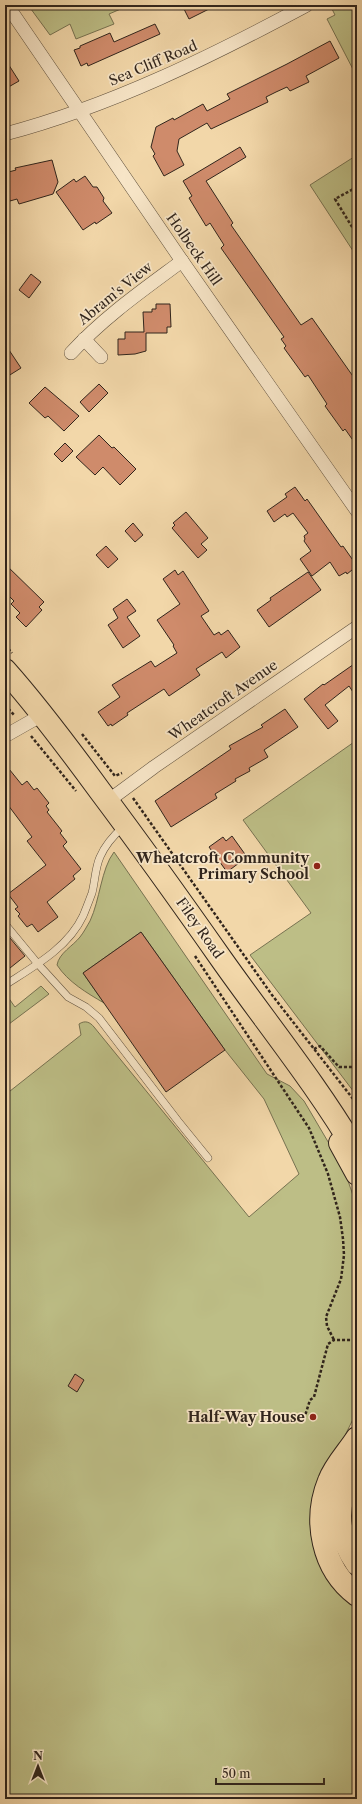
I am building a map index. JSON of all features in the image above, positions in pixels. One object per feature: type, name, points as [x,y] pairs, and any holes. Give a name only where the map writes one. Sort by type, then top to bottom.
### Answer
[{"type":"highway","name":"Filey Road","points":[[10,663],[42,715],[125,824],[230,971],[309,1078],[337,1119],[357,1153]]},
{"type":"highway","points":[[230,971],[254,1019],[327,1123],[357,1174]]},
{"type":"highway","points":[[357,1438],[340,1461],[329,1480],[322,1505],[321,1528],[326,1551],[335,1570],[352,1591],[357,1594]]},
{"type":"highway","points":[[357,1468],[347,1482],[340,1504],[340,1525],[346,1545],[357,1564]]},
{"type":"street","name":"Sea Cliff Road","points":[[5,134],[36,126],[140,87],[197,62],[307,5]]},
{"type":"street","name":"Holbeck Hill","points":[[8,12],[79,110],[182,261],[357,511]]},
{"type":"street","name":"Abram's View","points":[[72,353],[84,339],[122,306],[182,261]]},
{"type":"street","points":[[84,339],[101,357]]},
{"type":"street","name":"Wheatcroft Avenue","points":[[108,801],[154,767],[357,626]]},
{"type":"street","points":[[5,736],[42,715]]},
{"type":"lane","points":[[5,985],[38,964],[70,935],[82,918],[92,894],[99,859],[113,836],[125,824]]},
{"type":"lane","points":[[5,924],[68,997],[86,1007],[99,1018],[208,1158]]},
{"type":"path","points":[[357,186],[336,199],[357,236]]},
{"type":"path","points":[[5,645],[10,663]]},
{"type":"path","points":[[5,705],[23,725],[79,795]]},
{"type":"path","points":[[81,732],[115,776],[126,770]]},
{"type":"path","points":[[133,798],[272,995],[357,1104]]},
{"type":"path","points":[[192,951],[310,1128],[328,1174],[340,1217],[344,1255],[341,1279],[326,1317],[327,1326],[334,1340]]},
{"type":"path","points":[[314,1049],[320,1046],[339,1066],[357,1067]]},
{"type":"path","points":[[304,1419],[310,1400],[314,1397],[328,1344],[334,1340],[357,1340]]},
{"type":"green space","points":[[28,5],[130,5],[109,14],[114,24],[76,39],[70,24],[50,35]]},
{"type":"green space","points":[[330,5],[357,5],[357,77],[327,19],[335,15]]},
{"type":"green space","points":[[357,155],[357,257],[310,185]]},
{"type":"green space","name":"Wheatcroft Community Primary School","points":[[357,740],[357,1096],[250,955],[311,913],[243,820]]},
{"type":"green space","points":[[114,852],[267,1074],[290,1086],[304,1101],[346,1175],[357,1207],[357,1411],[331,1464],[316,1512],[357,1602],[357,1799],[5,1799],[5,1095],[81,1035],[79,1024],[87,1022],[94,1027],[249,1217],[299,1174],[264,1099],[225,1050],[141,932],[83,973],[104,1003],[72,982],[57,965],[60,957],[80,937],[90,921],[106,867]]},
{"type":"green space","points":[[41,986],[49,994],[5,1027],[5,993],[15,1007]]},
{"type":"building","points":[[182,5],[217,5],[189,19]]},
{"type":"building","points":[[155,24],[160,34],[88,66],[87,63],[81,66],[74,50],[80,48],[80,46],[110,33],[114,42]]},
{"type":"building","points":[[330,41],[339,58],[306,76],[309,82],[290,91],[287,87],[266,97],[268,102],[211,129],[207,123],[179,139],[177,151],[184,165],[164,176],[153,156],[155,154],[151,147],[156,127],[173,118],[174,120],[203,104],[207,111],[230,99],[227,94]]},
{"type":"building","points":[[5,59],[19,81],[5,89]]},
{"type":"building","points":[[240,147],[246,157],[206,181],[233,223],[231,225],[301,325],[312,318],[357,382],[357,446],[345,429],[343,431],[325,406],[327,404],[308,375],[305,377],[284,348],[286,346],[281,339],[284,337],[221,248],[224,245],[210,223],[206,226],[189,198],[192,196],[183,181]]},
{"type":"building","points":[[52,160],[58,182],[53,194],[19,204],[17,199],[10,201],[9,197],[5,198],[5,173],[16,170],[15,168]]},
{"type":"building","points":[[85,176],[93,187],[97,187],[104,198],[103,201],[112,213],[96,224],[95,222],[83,230],[56,192],[74,179],[76,182]]},
{"type":"building","points":[[31,274],[41,282],[29,298],[19,290]]},
{"type":"building","points":[[156,304],[170,304],[171,327],[167,327],[167,333],[146,333],[146,351],[135,354],[118,355],[118,339],[125,339],[125,332],[144,332],[143,312],[152,312],[152,309],[156,309]]},
{"type":"building","points":[[5,344],[21,368],[5,378]]},
{"type":"building","points":[[99,384],[108,393],[89,412],[80,402]]},
{"type":"building","points":[[45,387],[79,416],[64,431],[48,416],[45,418],[29,403]]},
{"type":"building","points":[[99,435],[112,448],[114,447],[136,469],[120,485],[103,467],[95,475],[76,457]]},
{"type":"building","points":[[65,443],[73,451],[62,462],[54,454]]},
{"type":"building","points":[[295,487],[305,501],[307,499],[341,547],[343,546],[357,566],[347,574],[346,572],[339,576],[330,562],[312,576],[300,559],[311,551],[304,541],[304,536],[308,533],[293,513],[287,517],[285,514],[274,522],[267,511],[287,497],[285,494]]},
{"type":"building","points":[[186,512],[208,538],[201,544],[207,550],[198,558],[172,528],[175,525],[173,523]]},
{"type":"building","points":[[133,523],[143,535],[135,542],[125,531]]},
{"type":"building","points":[[106,546],[118,559],[108,568],[96,555]]},
{"type":"building","points":[[5,564],[44,602],[39,607],[42,610],[26,627],[16,617],[20,613],[11,604],[14,601],[5,592]]},
{"type":"building","points":[[175,570],[178,575],[183,571],[209,611],[201,616],[214,635],[219,632],[221,635],[228,630],[240,647],[226,658],[222,652],[196,669],[200,675],[169,696],[164,689],[127,713],[128,715],[112,726],[111,724],[108,726],[98,712],[120,697],[112,685],[151,661],[155,667],[177,653],[173,646],[174,645],[157,620],[180,604],[163,579]]},
{"type":"building","points":[[308,572],[321,590],[269,627],[257,610],[271,600],[270,598]]},
{"type":"building","points":[[127,599],[136,611],[127,617],[140,636],[123,648],[108,625],[118,618],[113,609]]},
{"type":"building","points":[[357,662],[357,698],[349,686],[325,705],[338,721],[328,729],[304,699],[323,684],[324,685]]},
{"type":"building","points":[[285,709],[298,727],[264,750],[268,757],[249,768],[250,771],[235,779],[236,781],[215,794],[217,798],[171,827],[155,801],[231,749],[229,746],[263,727],[261,725]]},
{"type":"building","points":[[5,764],[22,785],[27,781],[34,790],[37,788],[49,803],[46,806],[49,810],[47,812],[62,831],[60,833],[67,842],[63,846],[81,869],[73,876],[75,879],[47,902],[58,917],[38,932],[32,924],[27,927],[18,916],[20,914],[15,909],[18,907],[8,894],[46,865],[27,841],[32,837],[5,801]]},
{"type":"building","points":[[232,836],[247,857],[227,872],[209,847],[223,837],[226,841]]},
{"type":"building","points":[[5,932],[25,956],[5,972]]},
{"type":"building","points":[[141,932],[225,1050],[166,1092],[83,973]]},
{"type":"building","points":[[75,1374],[84,1380],[77,1392],[68,1386]]},
{"type":"place","name":"Wheatcroft Community Primary School","points":[[317,866]]},
{"type":"place","name":"Half-Way House","points":[[313,1417]]}]
